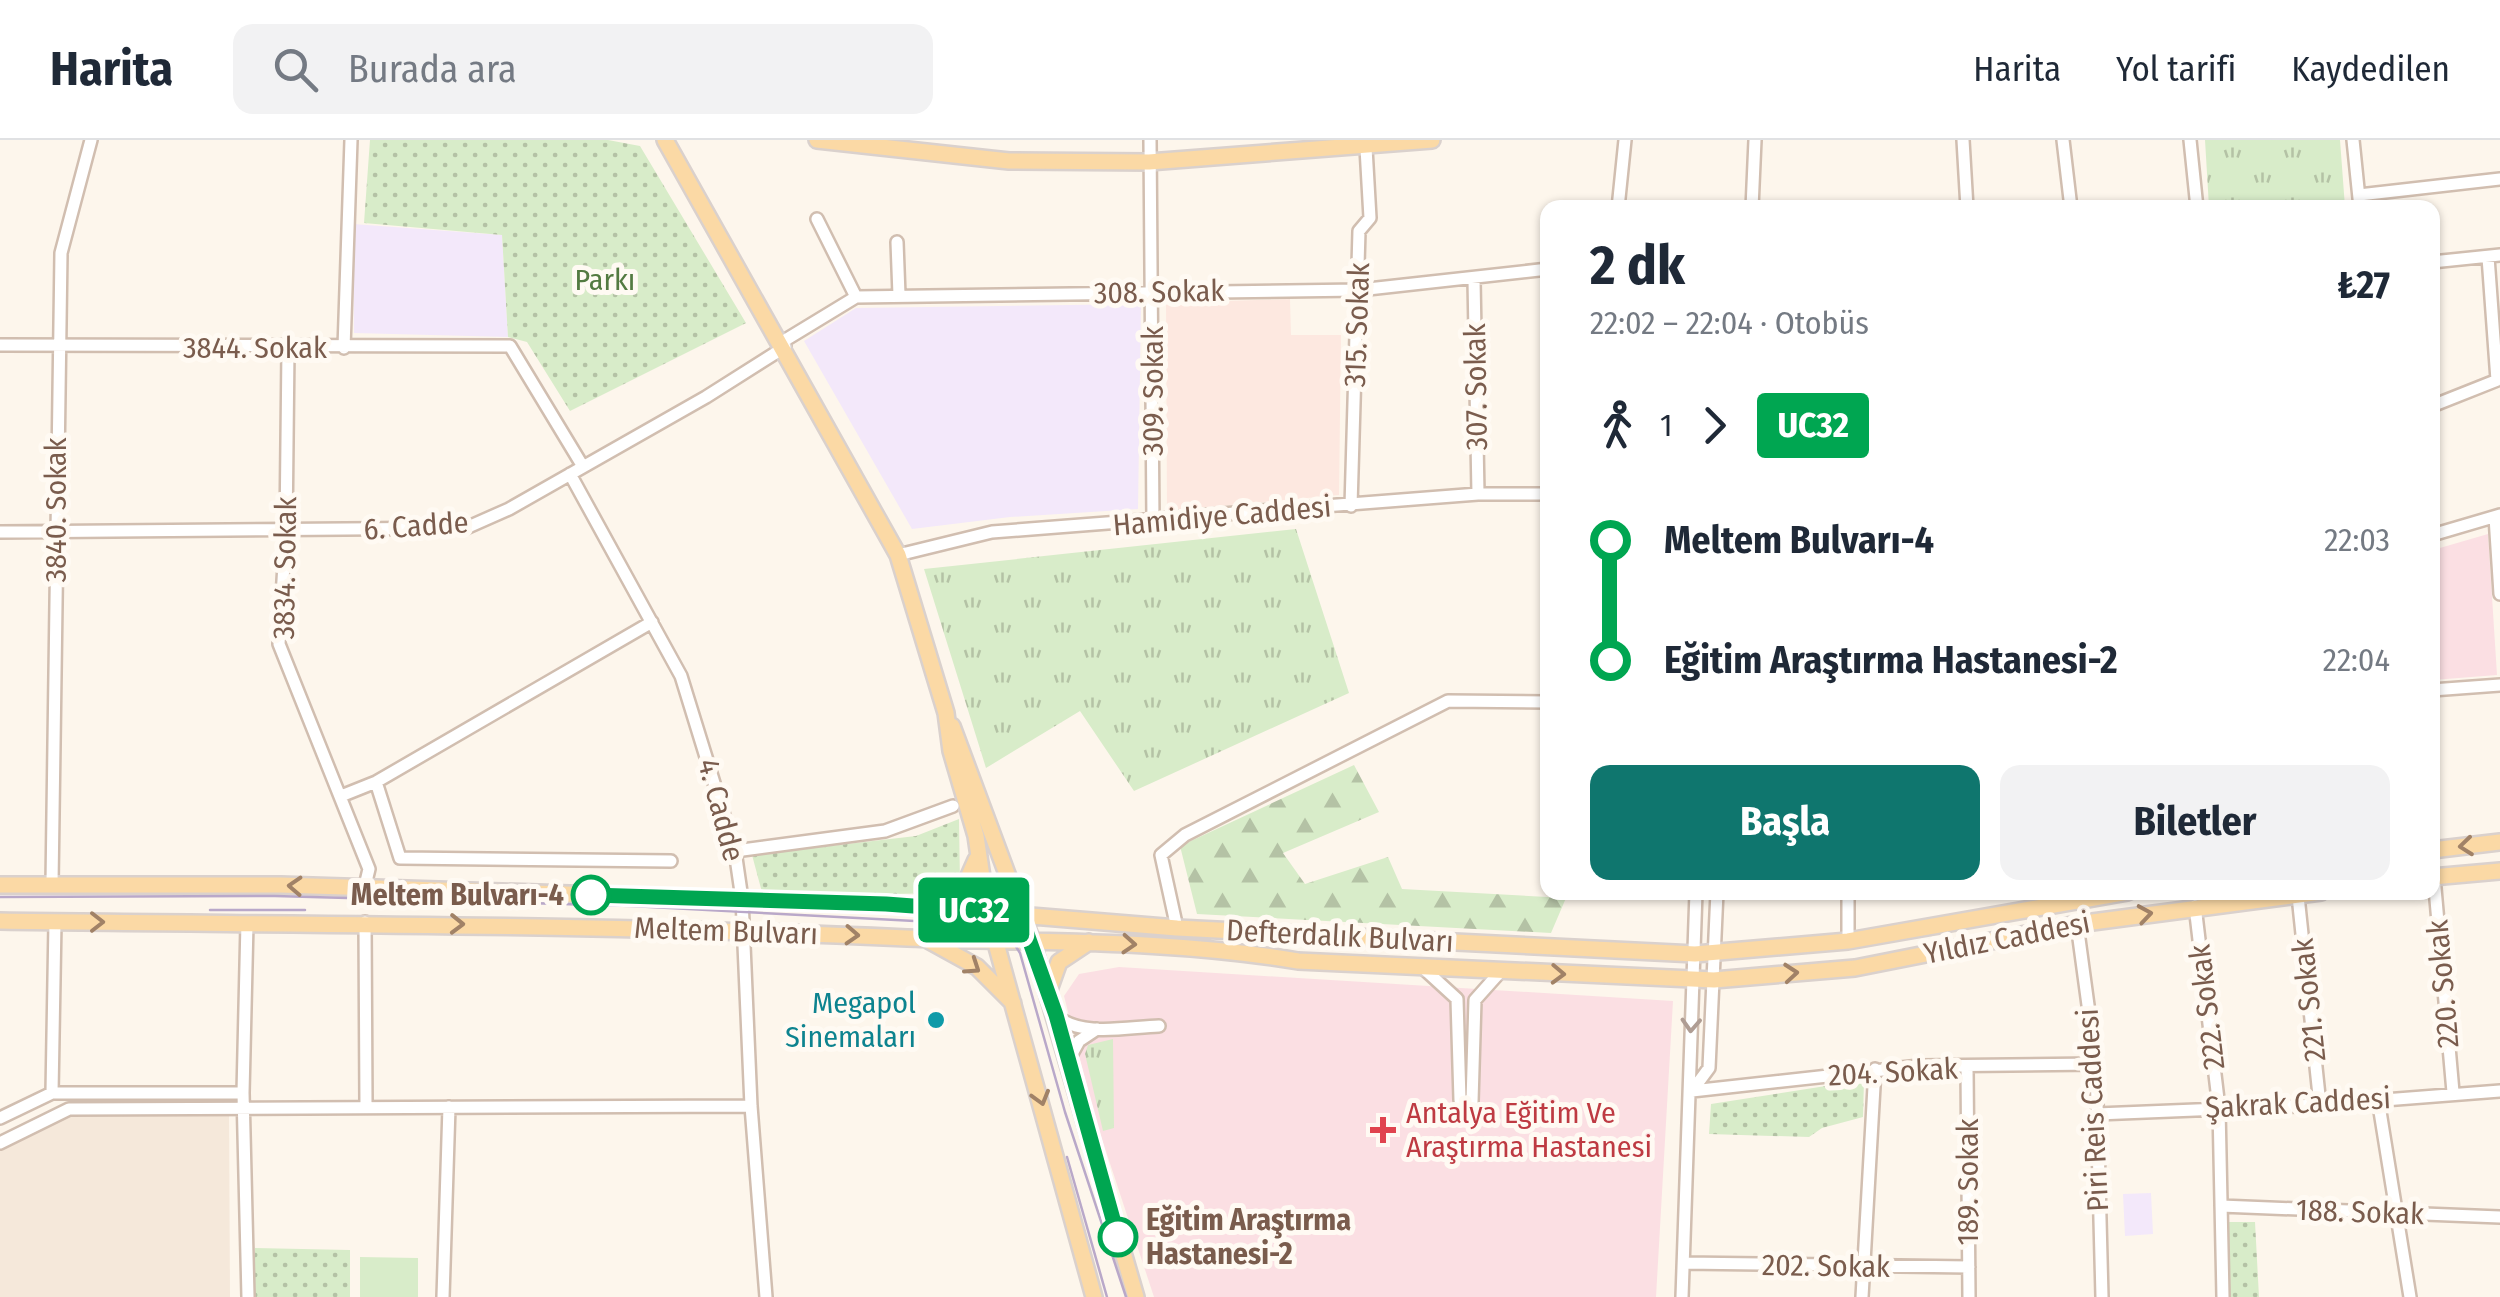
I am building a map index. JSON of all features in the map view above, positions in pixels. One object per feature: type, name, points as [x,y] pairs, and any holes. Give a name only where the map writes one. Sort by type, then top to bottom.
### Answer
[{"type":"main road","points":[[665,140],[784,345],[898,555],[946,713],[978,851],[986,911],[1094,1297]]},
{"type":"main road","points":[[817,140],[1009,161],[1149,162],[1432,140]]},
{"type":"main road","points":[[946,713],[963,748],[1010,890],[1032,940],[1136,1297]]},
{"type":"main road","points":[[2440,849],[2500,842]]},
{"type":"main road","points":[[923,906],[958,894],[968,884],[978,851]]},
{"type":"main road","points":[[2440,876],[2500,871]]},
{"type":"main road","name":"Meltem Bulvarı","points":[[0,885],[742,899],[986,911]]},
{"type":"main road","points":[[1010,890],[1033,904],[1077,919]]},
{"type":"main road","name":"Yıldız Caddesi","points":[[1694,954],[1848,940],[2055,900]]},
{"type":"main road","name":"Yıldız Caddesi","points":[[1694,978],[1714,980],[1856,968],[2076,924],[2256,900]]},
{"type":"main road","name":"Defterdalık Bulvarı","points":[[986,911],[1177,928],[1694,954]]},
{"type":"main road","name":"Meltem Bulvarı","points":[[0,921],[365,922],[1032,940]]},
{"type":"main road","points":[[924,938],[978,967],[1014,1004]]},
{"type":"main road","name":"Defterdalık Bulvarı","points":[[1032,940],[1244,952],[1298,962],[1694,978]]},
{"type":"main road","points":[[1048,994],[1059,962],[1089,942]]},
{"type":"street","name":"3840. Sokak","points":[[52,884],[61,252],[91,140]]},
{"type":"street","points":[[344,348],[351,140]]},
{"type":"street","name":"309. Sokak","points":[[1150,140],[1153,523]]},
{"type":"street","points":[[1619,200],[1625,140]]},
{"type":"street","points":[[1752,200],[1755,140]]},
{"type":"street","points":[[1963,140],[1967,200]]},
{"type":"street","points":[[2062,140],[2070,200]]},
{"type":"street","points":[[2190,140],[2196,200]]},
{"type":"street","points":[[2353,140],[2359,200]]},
{"type":"street","name":"315. Sokak","points":[[1351,506],[1359,231],[1370,218],[1366,148]]},
{"type":"street","points":[[2365,200],[2500,179]]},
{"type":"street","points":[[817,219],[856,297]]},
{"type":"street","points":[[897,242],[899,294]]},
{"type":"street","points":[[2440,261],[2494,256],[2498,379],[2440,403]]},
{"type":"street","name":"308. Sokak","points":[[784,345],[856,297],[1359,290],[1540,270]]},
{"type":"street","name":"307. Sokak","points":[[1474,280],[1478,494]]},
{"type":"street","name":"3844. Sokak","points":[[0,345],[288,349],[510,346],[582,465]]},
{"type":"street","name":"6. Cadde","points":[[0,532],[286,533],[466,528],[570,474],[784,345]]},
{"type":"street","name":"3834. Sokak","points":[[288,349],[286,533],[279,644],[368,869],[364,890]]},
{"type":"street","name":"4. Cadde","points":[[570,474],[652,622],[694,710],[734,851],[742,899],[751,1106],[766,1297]]},
{"type":"street","name":"Hamidiye Caddesi","points":[[898,555],[992,532],[1153,523],[1478,494],[1540,494]]},
{"type":"street","points":[[2440,532],[2498,516],[2500,594]]},
{"type":"street","points":[[341,796],[376,782],[652,622]]},
{"type":"street","points":[[2440,689],[2500,685]]},
{"type":"street","points":[[1177,928],[1162,854],[1184,835],[1448,701],[1540,702]]},
{"type":"street","points":[[376,782],[400,858],[671,861]]},
{"type":"street","points":[[734,851],[885,831],[953,806]]},
{"type":"street","points":[[1682,1297],[1696,900]]},
{"type":"street","points":[[1692,1091],[1708,1068],[1718,900]]},
{"type":"street","points":[[1848,900],[1848,940]]},
{"type":"street","name":"221. Sokak","points":[[2298,900],[2320,1105]]},
{"type":"street","name":"220. Sokak","points":[[2435,900],[2453,1092]]},
{"type":"street","name":"222. Sokak","points":[[2194,906],[2219,1108],[2222,1297]]},
{"type":"street","points":[[52,1093],[55,922]]},
{"type":"street","points":[[247,922],[244,1099],[248,1297]]},
{"type":"street","points":[[365,922],[366,1105]]},
{"type":"street","name":"Piri Reis Caddesi","points":[[2076,924],[2096,1064],[2102,1297]]},
{"type":"street","points":[[1422,967],[1456,999],[1461,1014],[1460,1100],[1472,1102],[1474,1000],[1500,972]]},
{"type":"street","points":[[1056,1015],[1064,1022],[1096,1029],[1160,1026]]},
{"type":"street","points":[[1068,1061],[1079,1041],[1096,1029]]},
{"type":"street","name":"204. Sokak","points":[[1692,1091],[1875,1069],[2096,1064]]},
{"type":"street","name":"189. Sokak","points":[[1968,1068],[1969,1297]]},
{"type":"street","points":[[1862,1297],[1875,1069]]},
{"type":"street","name":"Şakrak Caddesi","points":[[2097,1114],[2320,1105],[2500,1091]]},
{"type":"street","points":[[0,1118],[52,1093],[366,1105],[751,1106]]},
{"type":"street","points":[[0,1142],[69,1109],[244,1099]]},
{"type":"street","points":[[2378,1100],[2410,1297]]},
{"type":"street","points":[[442,1297],[449,1106]]},
{"type":"street","name":"188. Sokak","points":[[2220,1206],[2500,1217]]},
{"type":"street","name":"202. Sokak","points":[[1684,1263],[1969,1267]]},
{"type":"shaded area","points":[[353,224],[502,235],[508,337],[354,333]]},
{"type":"shaded area","points":[[1290,299],[1291,335],[1341,335],[1339,495],[1167,511],[1166,303]]},
{"type":"shaded area","points":[[1141,304],[1138,509],[1010,517],[912,529],[804,341],[856,308]]},
{"type":"shaded area","points":[[2488,534],[2497,675],[2440,679],[2440,548]]},
{"type":"shaded area","name":"Antalya Eğitim Ve Araştırma Hastanesi","points":[[1119,967],[1673,1001],[1656,1297],[1154,1297],[1095,1118],[1064,996],[1079,974]]},
{"type":"shaded area","points":[[61,1105],[229,1108],[230,1297],[0,1297],[0,1142]]},
{"type":"shaded area","points":[[2151,1193],[2153,1234],[2125,1236],[2123,1194]]},
{"type":"green space","name":"Parkı","points":[[370,140],[608,140],[640,146],[746,323],[570,411],[527,342],[508,337],[502,235],[364,223]]},
{"type":"green space","points":[[2205,140],[2340,140],[2344,200],[2209,200]]},
{"type":"green space","points":[[1296,529],[1349,693],[1134,791],[1080,711],[986,768],[924,569]]},
{"type":"green space","points":[[1354,765],[1379,812],[1283,853],[1305,884],[1388,857],[1402,889],[1565,900],[1551,933],[1197,914],[1180,846]]},
{"type":"green space","points":[[959,819],[960,884],[952,893],[763,896],[752,855],[916,836]]},
{"type":"green space","points":[[1113,1039],[1114,1128],[1103,1131],[1085,1054],[1088,1045]]},
{"type":"green space","points":[[1864,1080],[1863,1117],[1822,1128],[1809,1137],[1709,1134],[1711,1104]]},
{"type":"green space","points":[[2228,1222],[2255,1222],[2259,1297],[2230,1297]]},
{"type":"green space","points":[[255,1248],[350,1250],[350,1297],[254,1297]]},
{"type":"green space","points":[[360,1257],[418,1258],[418,1297],[360,1297]]},
{"type":"tram line","points":[[0,897],[275,896],[631,906],[991,925],[1007,932],[1020,953],[1065,1112],[1126,1297]]},
{"type":"tram line","points":[[210,910],[305,910]]},
{"type":"tram line","points":[[1067,1157],[1107,1297]]},
{"type":"bus line","name":"UC32","points":[[591,895],[886,904],[1020,914],[1056,1015],[1118,1237]]},
{"type":"place","name":"Meltem Bulvarı-4","points":[[591,895]]},
{"type":"place","name":"Megapol Sinemaları","points":[[936,1020]]},
{"type":"place","name":"Antalya Eğitim Ve Araştırma Hastanesi","points":[[1383,1130]]},
{"type":"place","name":"Eğitim Araştırma Hastanesi-2","points":[[1118,1237]]}]
